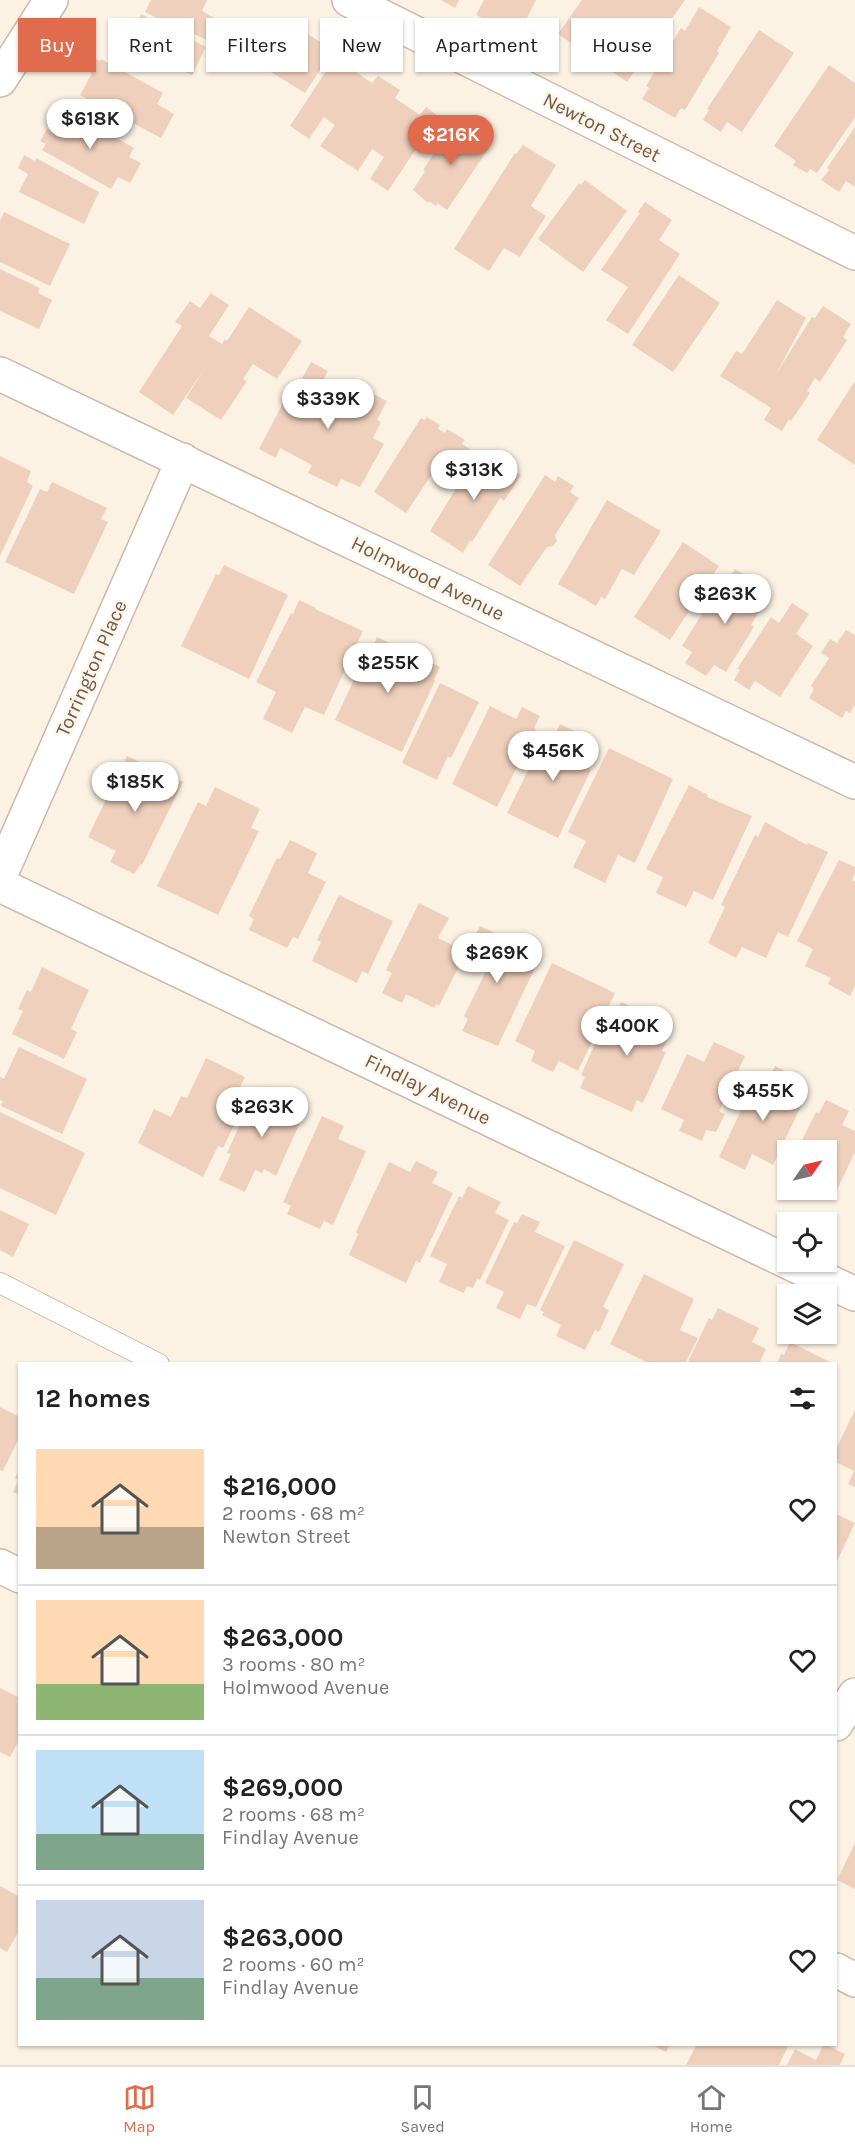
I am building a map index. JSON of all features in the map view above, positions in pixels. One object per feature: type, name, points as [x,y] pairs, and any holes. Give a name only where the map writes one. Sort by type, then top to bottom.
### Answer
[{"type":"street","points":[[0,80],[51,0]]},
{"type":"street","name":"Newton Street","points":[[349,0],[855,253]]},
{"type":"street","name":"Holmwood Avenue","points":[[0,374],[855,782]]},
{"type":"street","name":"Torrington Place","points":[[0,876],[183,460]]},
{"type":"street","name":"Findlay Avenue","points":[[0,885],[855,1294]]},
{"type":"street","points":[[0,1566],[18,1575]]},
{"type":"street","points":[[837,1971],[855,1980]]},
{"type":"lane","points":[[0,1283],[155,1362]]},
{"type":"building","points":[[151,0],[207,0],[202,11],[214,18],[206,18],[206,40],[194,34],[194,18],[157,18],[145,12]]},
{"type":"building","points":[[441,0],[459,0],[455,8]]},
{"type":"building","points":[[484,0],[536,0],[527,18],[482,18],[476,15]]},
{"type":"building","points":[[582,0],[685,0],[672,18],[571,18],[571,43],[559,33]]},
{"type":"building","points":[[699,7],[731,27],[717,51],[719,53],[685,110],[681,108],[675,118],[642,99],[649,88],[646,86],[654,72],[673,72],[673,41],[681,28],[685,31]]},
{"type":"building","points":[[759,30],[794,53],[742,132],[727,122],[721,132],[703,120],[709,110],[707,109]]},
{"type":"building","points":[[308,34],[320,42],[320,70],[305,93],[271,72],[308,72]]},
{"type":"building","points":[[194,41],[206,47],[194,71]]},
{"type":"building","points":[[96,59],[100,61],[101,59],[108,63],[108,72],[125,72],[163,93],[157,104],[174,114],[161,138],[80,95],[92,73],[90,72],[96,72]]},
{"type":"building","points":[[829,65],[855,83],[855,117],[817,173],[810,169],[807,173],[793,165],[796,161],[774,146]]},
{"type":"building","points":[[326,72],[356,72],[372,83],[378,76],[400,90],[395,98],[420,115],[426,107],[438,116],[388,191],[370,179],[384,157],[372,149],[358,171],[320,146],[335,125],[324,117],[309,139],[290,126]]},
{"type":"building","points":[[613,72],[634,72],[627,82]]},
{"type":"building","points":[[65,109],[134,148],[129,157],[141,163],[130,183],[118,177],[111,189],[42,150],[46,144],[40,141],[47,129],[53,133]]},
{"type":"building","points":[[462,119],[474,126],[469,134],[489,148],[447,210],[437,203],[436,206],[429,201],[428,203],[413,190],[425,171],[423,170],[453,124],[458,127]]},
{"type":"building","points":[[855,127],[855,187],[846,181],[839,192],[821,180]]},
{"type":"building","points":[[523,145],[556,165],[531,206],[546,216],[520,257],[504,248],[489,271],[454,249],[515,153]]},
{"type":"building","points":[[24,155],[35,161],[36,158],[99,192],[84,224],[19,192],[28,174],[18,168]]},
{"type":"building","points":[[585,180],[627,211],[583,272],[538,239],[579,183],[581,185]]},
{"type":"building","points":[[645,202],[672,220],[659,240],[680,254],[628,334],[606,320],[628,287],[601,270]]},
{"type":"building","points":[[4,212],[70,244],[50,286],[0,262],[0,221]]},
{"type":"building","points":[[0,269],[40,288],[38,293],[52,300],[39,329],[0,311]]},
{"type":"building","points":[[679,275],[720,303],[673,372],[632,345]]},
{"type":"building","points":[[211,293],[229,305],[209,336],[222,344],[225,339],[227,341],[249,307],[302,341],[277,379],[253,364],[243,379],[247,381],[221,420],[186,398],[205,368],[173,415],[139,392],[182,326],[175,322],[190,301],[200,308]]},
{"type":"building","points":[[777,300],[806,318],[776,374],[812,317],[815,318],[823,306],[851,324],[843,337],[847,340],[820,382],[815,378],[807,391],[810,393],[782,431],[764,420],[771,408],[720,376],[736,351],[742,354]]},
{"type":"building","points":[[311,362],[328,371],[317,391],[343,405],[354,384],[387,401],[377,420],[381,422],[373,438],[384,444],[360,487],[341,479],[337,487],[308,473],[312,465],[280,448],[276,458],[259,449],[295,380],[300,382]]},
{"type":"building","points":[[855,381],[855,465],[817,440]]},
{"type":"building","points":[[427,417],[440,425],[438,429],[445,433],[447,429],[465,440],[462,444],[470,449],[455,472],[440,462],[406,513],[374,492],[421,418],[425,420]]},
{"type":"building","points":[[484,451],[521,475],[504,501],[500,498],[463,553],[430,531],[465,474],[468,476]]},
{"type":"building","points":[[0,456],[31,471],[27,482],[33,486],[0,556]]},
{"type":"building","points":[[545,475],[555,482],[558,476],[574,486],[570,492],[579,498],[555,535],[557,541],[553,546],[547,547],[520,586],[488,565]]},
{"type":"building","points":[[52,482],[107,508],[101,519],[108,522],[74,594],[5,562],[40,489],[47,492]]},
{"type":"building","points":[[607,500],[661,531],[634,575],[622,569],[605,599],[601,597],[596,606],[558,584]]},
{"type":"building","points":[[683,542],[719,566],[670,640],[634,617]]},
{"type":"building","points":[[224,565],[288,595],[249,679],[181,646],[216,574],[219,575]]},
{"type":"building","points":[[735,569],[771,592],[751,625],[754,627],[726,672],[714,665],[706,676],[685,663],[692,652],[682,646],[710,601],[715,604]]},
{"type":"building","points":[[299,600],[363,631],[324,715],[305,707],[292,733],[263,719],[276,692],[256,682]]},
{"type":"building","points":[[792,603],[809,614],[796,634],[813,646],[780,697],[755,681],[749,690],[734,680],[740,670],[737,669],[771,617],[779,623]]},
{"type":"building","points":[[846,630],[855,635],[855,705],[850,713],[846,711],[842,718],[809,698],[814,689],[811,686],[829,658],[821,653],[830,639],[837,643]]},
{"type":"building","points":[[377,637],[440,667],[402,752],[335,720],[368,650],[371,651]]},
{"type":"building","points":[[440,683],[479,702],[451,758],[448,756],[437,780],[402,763]]},
{"type":"building","points":[[490,706],[516,719],[522,707],[540,716],[534,728],[536,729],[497,807],[452,784]]},
{"type":"building","points":[[560,724],[589,738],[583,749],[590,752],[587,758],[592,761],[588,769],[591,770],[558,838],[507,813],[547,732],[554,736]]},
{"type":"building","points":[[609,748],[673,779],[635,863],[618,855],[605,883],[573,867],[586,841],[568,832]]},
{"type":"building","points":[[127,756],[183,782],[142,865],[134,874],[110,862],[116,851],[88,837]]},
{"type":"building","points":[[689,785],[708,795],[707,797],[752,816],[713,900],[694,891],[686,907],[656,893],[663,877],[646,869]]},
{"type":"building","points":[[215,787],[260,809],[251,828],[259,831],[218,915],[157,886],[198,802],[206,806]]},
{"type":"building","points":[[765,822],[807,845],[808,843],[828,852],[788,937],[778,932],[766,958],[742,947],[736,958],[708,943],[725,907],[721,905],[755,835],[758,837]]},
{"type":"building","points":[[290,840],[317,853],[308,873],[326,882],[298,939],[293,937],[287,948],[249,930],[254,919],[249,916],[277,858],[280,859]]},
{"type":"building","points":[[839,860],[855,867],[852,880],[855,882],[855,986],[850,996],[828,984],[831,978],[805,966],[813,949],[797,941]]},
{"type":"building","points":[[339,895],[393,921],[368,974],[362,971],[357,983],[312,961],[321,942],[317,940]]},
{"type":"building","points":[[419,903],[449,918],[438,938],[466,952],[439,1006],[436,1004],[434,1008],[406,994],[402,1003],[382,993],[392,973],[386,970]]},
{"type":"building","points":[[480,926],[541,955],[498,1046],[462,1031],[468,1019],[464,1016],[487,969],[464,958]]},
{"type":"building","points":[[552,963],[615,993],[578,1071],[559,1061],[553,1072],[542,1067],[531,1061],[535,1051],[515,1041]]},
{"type":"building","points":[[42,967],[89,990],[71,1029],[77,1032],[64,1059],[12,1034],[23,1011],[18,1009],[27,990],[31,992]]},
{"type":"building","points":[[621,1002],[674,1025],[662,1051],[666,1052],[643,1103],[637,1100],[632,1112],[580,1088],[585,1077],[581,1075],[604,1024],[610,1027]]},
{"type":"building","points":[[714,1042],[745,1056],[719,1111],[725,1114],[716,1132],[706,1130],[702,1141],[679,1131],[684,1120],[661,1109],[687,1054],[704,1062]]},
{"type":"building","points":[[19,1047],[87,1079],[62,1134],[1,1106],[3,1101],[0,1100],[0,1077],[4,1079]]},
{"type":"building","points":[[206,1058],[245,1077],[237,1093],[248,1097],[223,1148],[218,1146],[203,1177],[138,1143],[154,1109],[171,1117],[181,1096],[187,1098]]},
{"type":"building","points":[[775,1066],[794,1076],[784,1095],[802,1104],[785,1140],[777,1140],[777,1157],[773,1165],[752,1154],[745,1170],[719,1157],[755,1081],[765,1086]]},
{"type":"building","points":[[265,1086],[304,1105],[299,1116],[302,1118],[276,1176],[264,1169],[262,1173],[255,1170],[245,1192],[219,1180],[231,1154],[227,1153],[253,1096],[259,1098]]},
{"type":"building","points":[[826,1100],[849,1111],[842,1125],[855,1131],[855,1152],[837,1190],[837,1140],[802,1140],[816,1112],[819,1113]]},
{"type":"building","points":[[0,1112],[85,1153],[56,1215],[0,1188]]},
{"type":"building","points":[[322,1116],[344,1126],[338,1139],[366,1151],[333,1225],[324,1221],[320,1229],[287,1214],[291,1206],[283,1202]]},
{"type":"building","points":[[416,1161],[438,1172],[432,1183],[453,1193],[420,1263],[416,1261],[406,1283],[349,1255],[358,1234],[356,1232],[389,1162],[410,1172]]},
{"type":"building","points":[[468,1186],[501,1202],[495,1213],[509,1220],[480,1280],[477,1279],[473,1288],[467,1286],[464,1293],[439,1282],[447,1264],[430,1256],[459,1196],[462,1198]]},
{"type":"building","points":[[0,1210],[29,1224],[13,1257],[0,1250]]},
{"type":"building","points":[[522,1214],[540,1222],[535,1232],[565,1246],[536,1307],[527,1304],[520,1319],[496,1308],[504,1292],[485,1283],[514,1222],[517,1223]]},
{"type":"building","points":[[574,1240],[624,1264],[603,1307],[609,1310],[599,1332],[595,1330],[585,1350],[556,1336],[561,1325],[542,1315],[544,1312],[540,1310]]},
{"type":"building","points":[[644,1274],[694,1299],[680,1330],[698,1338],[686,1362],[646,1362],[610,1344]]},
{"type":"building","points":[[718,1308],[759,1328],[752,1342],[766,1349],[760,1362],[688,1362],[709,1318],[712,1320]]},
{"type":"building","points":[[789,1344],[794,1344],[830,1362],[778,1362],[781,1354],[784,1355]]},
{"type":"building","points":[[0,1407],[18,1416],[18,1440],[3,1471],[0,1470]]},
{"type":"building","points":[[855,1410],[855,1487],[848,1484],[854,1471],[837,1462],[837,1447]]},
{"type":"building","points":[[18,1482],[18,1494],[13,1492]]},
{"type":"building","points":[[837,1514],[855,1523],[837,1561]]},
{"type":"building","points":[[0,1688],[18,1697],[18,1742],[10,1757],[0,1752]]},
{"type":"building","points":[[855,1843],[855,1889],[837,1880]]},
{"type":"building","points":[[0,1886],[18,1896],[18,1933],[7,1952],[0,1948]]},
{"type":"building","points":[[654,2046],[669,2046],[666,2052]]},
{"type":"building","points":[[696,2046],[788,2046],[779,2065],[686,2065]]},
{"type":"building","points":[[823,2046],[845,2054],[840,2065],[787,2065],[795,2049],[816,2060]]}]
